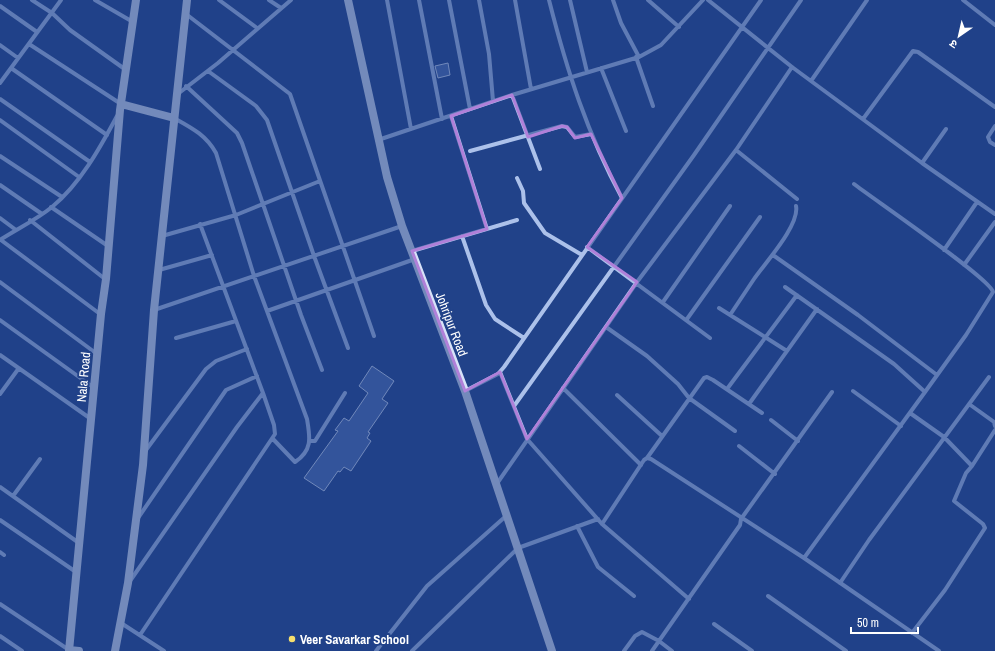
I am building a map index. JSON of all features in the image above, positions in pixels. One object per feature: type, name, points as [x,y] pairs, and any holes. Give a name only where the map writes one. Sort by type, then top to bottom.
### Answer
[{"type":"street","points":[[32,0],[52,13],[70,30],[126,70]]},
{"type":"street","points":[[0,82],[61,0]]},
{"type":"street","points":[[95,0],[133,22]]},
{"type":"street","name":"Nala Road","points":[[69,650],[92,420],[97,354],[106,279],[121,107],[136,0]]},
{"type":"street","points":[[115,651],[128,583],[137,520],[144,452],[154,310],[187,0]]},
{"type":"street","points":[[219,0],[257,28]]},
{"type":"street","points":[[269,0],[281,8]]},
{"type":"street","points":[[176,95],[208,71],[291,0]]},
{"type":"street","name":"Johripur Road","points":[[348,0],[378,140],[387,177],[402,226],[465,391],[552,651]]},
{"type":"street","points":[[387,0],[411,129]]},
{"type":"street","points":[[419,0],[442,119]]},
{"type":"street","points":[[449,0],[470,109]]},
{"type":"street","points":[[479,0],[489,54],[494,101]]},
{"type":"street","points":[[515,0],[531,89]]},
{"type":"street","points":[[549,0],[569,77],[602,162],[622,198]]},
{"type":"street","points":[[570,0],[587,72]]},
{"type":"street","points":[[613,0],[621,23],[638,57],[653,106]]},
{"type":"street","points":[[648,0],[679,27]]},
{"type":"street","points":[[378,140],[512,95],[638,57],[661,45],[703,0]]},
{"type":"street","points":[[708,0],[792,67],[922,163],[995,214]]},
{"type":"street","points":[[465,391],[500,372],[761,0]]},
{"type":"street","points":[[514,406],[769,48],[801,0]]},
{"type":"street","points":[[811,81],[867,0]]},
{"type":"street","points":[[963,0],[995,25]]},
{"type":"street","points":[[0,6],[37,32]]},
{"type":"street","points":[[186,13],[290,94],[374,336]]},
{"type":"street","points":[[28,44],[121,107],[131,106],[174,118],[200,133],[210,142],[221,165],[254,276],[307,419],[311,441],[300,459],[295,462],[272,439]]},
{"type":"street","points":[[0,45],[18,58]]},
{"type":"street","points":[[863,118],[913,51],[918,52],[995,107]]},
{"type":"street","points":[[496,485],[637,282],[736,150],[792,67]]},
{"type":"street","points":[[11,68],[107,135]]},
{"type":"street","points":[[601,68],[626,131]]},
{"type":"street","points":[[208,71],[262,112],[271,128],[326,291],[348,348]]},
{"type":"street","points":[[186,86],[237,133],[242,143],[296,301],[322,370]]},
{"type":"street","points":[[512,95],[540,169]]},
{"type":"street","points":[[0,99],[90,162]]},
{"type":"street","points":[[101,314],[0,240],[30,220],[42,214],[62,197],[90,162],[107,135],[121,107]]},
{"type":"street","points":[[451,116],[487,229]]},
{"type":"street","points":[[0,120],[79,177]]},
{"type":"street","points":[[470,152],[528,137],[562,126],[567,127],[575,137],[591,134]]},
{"type":"street","points":[[995,126],[988,137],[990,142],[995,145]]},
{"type":"street","points":[[922,163],[946,128]]},
{"type":"street","points":[[736,150],[797,200]]},
{"type":"street","points":[[0,156],[62,197]]},
{"type":"street","points":[[517,178],[523,191],[524,203],[545,233],[582,255]]},
{"type":"street","points":[[162,236],[236,214],[320,181]]},
{"type":"street","points":[[804,558],[901,426],[994,293],[990,285],[854,184]]},
{"type":"street","points":[[0,185],[42,214]]},
{"type":"street","points":[[944,250],[977,202]]},
{"type":"street","points":[[663,302],[730,206]]},
{"type":"street","points":[[730,315],[795,220],[798,211],[796,206]]},
{"type":"street","points":[[51,207],[108,246]]},
{"type":"street","points":[[0,218],[16,230]]},
{"type":"street","points":[[687,319],[760,218]]},
{"type":"street","points":[[30,220],[106,279]]},
{"type":"street","points":[[412,251],[517,220]]},
{"type":"street","points":[[964,265],[995,222]]},
{"type":"street","points":[[140,635],[275,434],[274,425],[257,376],[200,224]]},
{"type":"street","points":[[154,310],[402,226]]},
{"type":"street","points":[[462,236],[486,305],[496,319],[524,338]]},
{"type":"street","points":[[587,247],[637,282],[710,338]]},
{"type":"street","points":[[158,270],[212,254]]},
{"type":"street","points":[[773,254],[858,315],[937,375]]},
{"type":"street","points":[[267,311],[415,259]]},
{"type":"street","points":[[0,282],[97,354]]},
{"type":"street","points":[[785,287],[894,364],[925,392]]},
{"type":"street","points":[[727,389],[797,295]]},
{"type":"street","points":[[719,308],[787,351]]},
{"type":"street","points":[[749,404],[817,309]]},
{"type":"street","points":[[0,320],[94,387]]},
{"type":"street","points":[[176,338],[236,321]]},
{"type":"street","points":[[606,327],[657,363],[678,384],[689,398],[735,431]]},
{"type":"street","points":[[144,452],[206,369],[216,360],[246,349]]},
{"type":"street","points":[[0,354],[92,420]]},
{"type":"street","points":[[0,394],[19,368]]},
{"type":"street","points":[[500,372],[527,439],[602,524],[690,599]]},
{"type":"street","points":[[137,520],[221,396],[232,387],[257,376]]},
{"type":"street","points":[[602,524],[641,465],[702,380],[707,377],[762,413]]},
{"type":"street","points":[[840,583],[869,540],[989,378]]},
{"type":"street","points":[[563,388],[641,465]]},
{"type":"street","points":[[853,391],[901,426]]},
{"type":"street","points":[[652,651],[690,599],[740,525],[741,519],[775,474],[832,392]]},
{"type":"street","points":[[128,583],[237,427],[263,393]]},
{"type":"street","points":[[311,441],[315,442],[345,393]]},
{"type":"street","points":[[617,395],[662,436]]},
{"type":"street","points":[[969,404],[994,422],[995,426]]},
{"type":"street","points":[[910,413],[944,437],[972,466]]},
{"type":"street","points":[[771,420],[798,441]]},
{"type":"street","points":[[912,633],[944,590],[985,528],[983,524],[954,501],[966,473],[995,430]]},
{"type":"street","points":[[739,446],[775,474]]},
{"type":"street","points":[[647,458],[804,558],[939,651]]},
{"type":"street","points":[[13,496],[40,459]]},
{"type":"street","points":[[0,487],[79,543]]},
{"type":"street","points":[[376,651],[427,586],[506,516]]},
{"type":"street","points":[[412,651],[518,548],[598,519]]},
{"type":"street","points":[[0,520],[76,572]]},
{"type":"street","points":[[577,526],[598,568],[634,596]]},
{"type":"street","points":[[768,596],[846,651]]},
{"type":"street","points":[[0,604],[69,650],[78,651]]},
{"type":"street","points":[[121,623],[164,651]]},
{"type":"street","points":[[714,624],[752,651]]},
{"type":"street","points":[[624,651],[638,633],[645,633],[672,651]]},
{"type":"street","points":[[0,636],[22,651]]},
{"type":"highlighted area","points":[[512,95],[528,137],[562,126],[567,127],[575,138],[591,134],[622,198],[587,247],[637,282],[527,439],[500,372],[465,391],[412,251],[487,229],[451,116]]},
{"type":"building","points":[[448,63],[450,75],[438,78],[435,66]]},
{"type":"building","points":[[372,366],[394,381],[382,399],[388,403],[368,432],[370,433],[367,438],[371,441],[351,471],[344,467],[340,472],[338,471],[324,491],[304,478],[338,431],[335,430],[344,418],[349,421],[368,393],[359,386]]},
{"type":"place","name":"Veer Savarkar School","points":[[292,639]]}]
